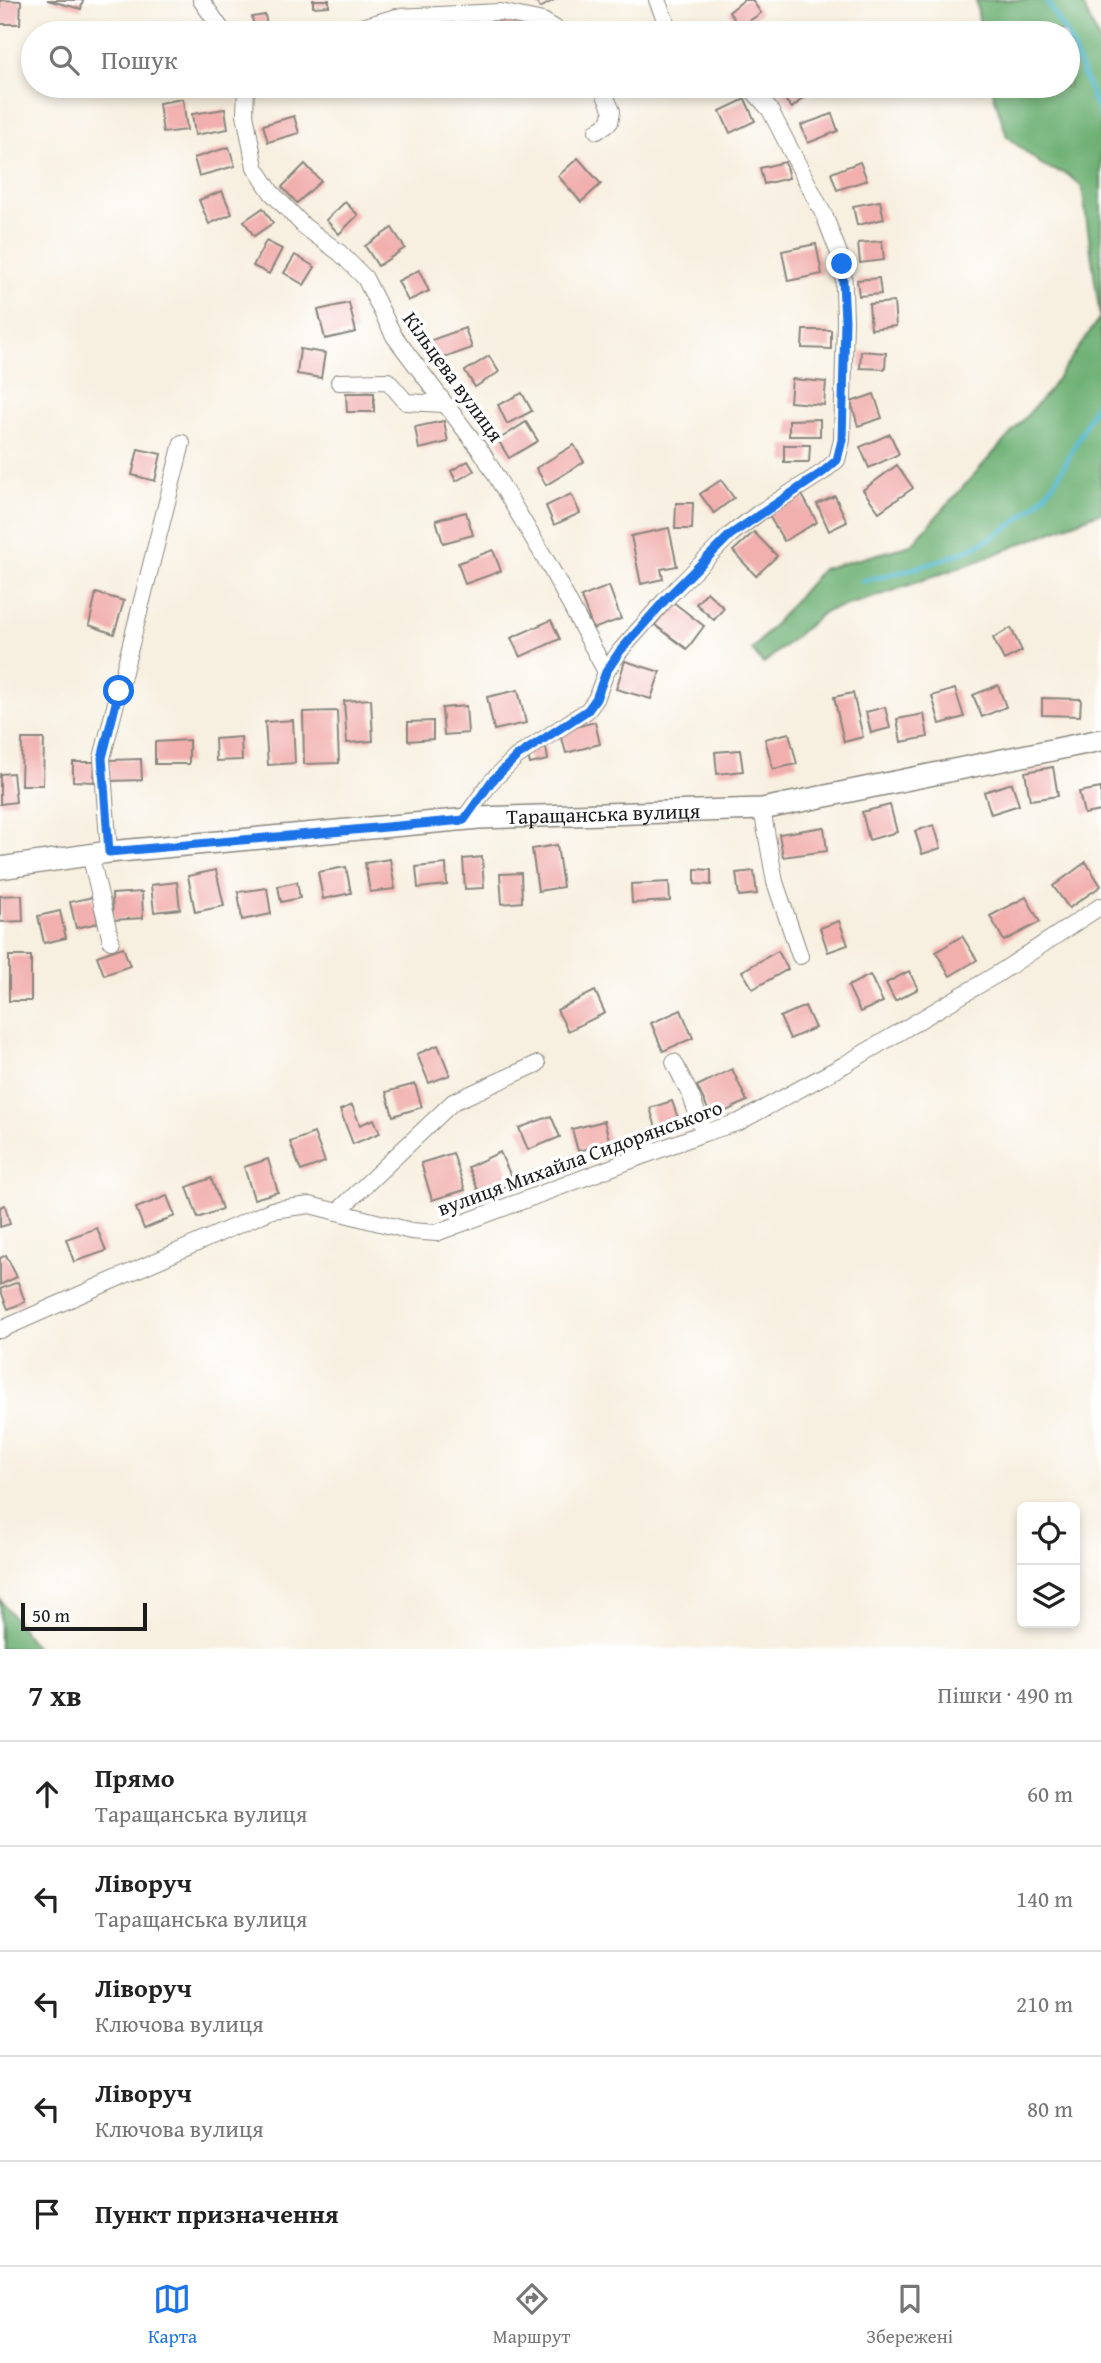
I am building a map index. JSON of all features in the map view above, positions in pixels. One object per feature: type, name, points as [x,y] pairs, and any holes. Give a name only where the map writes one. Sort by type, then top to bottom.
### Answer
[{"type":"main road","name":"Таращанська вулиця","points":[[0,868],[99,853],[464,820],[762,809],[1101,740]]},
{"type":"street","points":[[201,0],[216,21]]},
{"type":"street","points":[[657,0],[666,21]]},
{"type":"street","points":[[383,21],[397,17],[500,12],[539,21]]},
{"type":"street","name":"Кільцева вулиця","points":[[246,98],[245,114],[255,167],[271,192],[305,227],[340,253],[365,278],[394,336],[483,454],[549,565],[606,672]]},
{"type":"street","points":[[597,131],[610,122],[612,111],[606,98]]},
{"type":"street","points":[[464,820],[491,782],[516,757],[588,710],[596,699],[606,672],[620,651],[666,599],[730,535],[837,460],[842,440],[845,320],[842,264],[825,217],[769,110],[758,98]]},
{"type":"street","points":[[339,382],[388,381],[405,402],[444,404]]},
{"type":"street","points":[[111,941],[99,853],[102,758],[182,443]]},
{"type":"street","points":[[762,809],[775,882],[800,956]]},
{"type":"street","name":"вулиця Михайла Сидорянського","points":[[0,1331],[272,1210],[310,1205],[411,1231],[436,1233],[739,1122],[844,1065],[999,974],[1099,908]]},
{"type":"street","points":[[674,1062],[691,1096],[704,1133]]},
{"type":"street","points":[[337,1212],[453,1102],[537,1064]]},
{"type":"green space","points":[[976,0],[1081,0],[1101,45],[1101,512],[978,561],[824,612],[763,664],[752,650],[822,569],[911,545],[1047,393],[1100,317],[1082,187],[1067,174],[1045,167],[1007,137],[995,98],[1080,98],[1080,21],[979,21]]},
{"type":"green space","points":[[0,1599],[37,1649],[0,1649]]},
{"type":"building","points":[[0,0],[21,1],[20,24],[0,24]]},
{"type":"building","points":[[47,0],[83,0],[81,9]]},
{"type":"building","points":[[313,0],[329,0],[329,6],[313,7]]},
{"type":"building","points":[[535,0],[554,0],[540,8]]},
{"type":"building","points":[[744,0],[752,0],[761,13],[749,21],[736,21],[729,12]]},
{"type":"building","points":[[265,15],[266,21],[253,21],[252,17]]},
{"type":"building","points":[[783,98],[803,98],[792,108]]},
{"type":"building","points":[[183,99],[187,130],[163,133],[159,103]]},
{"type":"building","points":[[745,99],[755,121],[730,133],[720,111]]},
{"type":"building","points":[[225,109],[228,129],[195,135],[192,114]]},
{"type":"building","points":[[832,114],[838,131],[808,143],[801,125]]},
{"type":"building","points":[[294,116],[299,133],[268,142],[263,125]]},
{"type":"building","points":[[229,147],[235,166],[199,176],[194,158]]},
{"type":"building","points":[[578,158],[601,184],[581,202],[558,176]]},
{"type":"building","points":[[785,162],[789,178],[764,184],[760,168]]},
{"type":"building","points":[[860,162],[867,180],[837,190],[831,173]]},
{"type":"building","points":[[305,164],[321,181],[297,203],[282,187]]},
{"type":"building","points":[[222,191],[232,214],[209,224],[199,200]]},
{"type":"building","points":[[880,201],[884,219],[857,225],[853,206]]},
{"type":"building","points":[[345,202],[358,215],[339,234],[326,220]]},
{"type":"building","points":[[263,208],[273,223],[254,236],[244,221]]},
{"type":"building","points":[[392,228],[405,248],[378,266],[365,246]]},
{"type":"building","points":[[266,241],[282,249],[269,274],[253,266]]},
{"type":"building","points":[[882,241],[884,260],[860,263],[858,243]]},
{"type":"building","points":[[816,244],[822,274],[788,281],[782,251]]},
{"type":"building","points":[[295,255],[315,267],[304,285],[284,273]]},
{"type":"building","points":[[419,270],[429,291],[408,301],[398,281]]},
{"type":"building","points":[[879,278],[881,294],[859,296],[857,280]]},
{"type":"building","points":[[894,302],[896,326],[871,329],[869,304]]},
{"type":"building","points":[[349,303],[356,332],[325,339],[318,310]]},
{"type":"building","points":[[465,328],[472,348],[433,362],[426,342]]},
{"type":"building","points":[[803,330],[831,330],[831,349],[802,348]]},
{"type":"building","points":[[300,349],[325,353],[321,378],[297,374]]},
{"type":"building","points":[[861,351],[886,353],[885,369],[860,368]]},
{"type":"building","points":[[489,356],[499,372],[475,387],[465,371]]},
{"type":"building","points":[[792,379],[826,382],[824,405],[790,402]]},
{"type":"building","points":[[346,393],[374,393],[374,412],[347,412]]},
{"type":"building","points":[[522,393],[532,411],[507,424],[498,405]]},
{"type":"building","points":[[874,394],[882,418],[858,426],[851,402]]},
{"type":"building","points":[[820,419],[820,436],[789,436],[789,420]]},
{"type":"building","points":[[444,421],[448,442],[419,449],[415,427]]},
{"type":"building","points":[[526,422],[538,441],[509,458],[498,440]]},
{"type":"building","points":[[890,434],[899,454],[869,468],[860,447]]},
{"type":"building","points":[[574,445],[584,462],[546,485],[536,468]]},
{"type":"building","points":[[784,445],[810,445],[809,462],[784,462]]},
{"type":"building","points":[[138,449],[161,454],[155,481],[132,475]]},
{"type":"building","points":[[468,461],[474,471],[456,481],[451,471]]},
{"type":"building","points":[[897,465],[913,488],[879,512],[863,490]]},
{"type":"building","points":[[721,480],[734,498],[714,513],[700,494]]},
{"type":"building","points":[[801,493],[817,522],[784,541],[768,514]]},
{"type":"building","points":[[571,494],[580,513],[554,525],[546,506]]},
{"type":"building","points":[[835,496],[847,522],[829,531],[817,504]]},
{"type":"building","points":[[676,503],[693,503],[692,529],[675,529]]},
{"type":"building","points":[[466,512],[473,535],[443,543],[436,520]]},
{"type":"building","points":[[669,528],[677,566],[661,569],[663,579],[641,584],[631,536]]},
{"type":"building","points":[[754,532],[777,556],[756,576],[733,551]]},
{"type":"building","points":[[493,550],[501,571],[465,584],[458,563]]},
{"type":"building","points":[[609,586],[621,619],[593,629],[581,597]]},
{"type":"building","points":[[707,592],[724,608],[714,620],[696,604]]},
{"type":"building","points":[[96,593],[124,601],[114,634],[89,625]]},
{"type":"building","points":[[673,602],[704,626],[687,649],[655,625]]},
{"type":"building","points":[[551,620],[560,639],[520,657],[511,638]]},
{"type":"building","points":[[1011,628],[1022,651],[1004,660],[993,638]]},
{"type":"building","points":[[625,661],[660,672],[651,699],[616,689]]},
{"type":"building","points":[[998,685],[1006,707],[982,717],[973,695]]},
{"type":"building","points":[[955,689],[964,717],[940,724],[932,696]]},
{"type":"building","points":[[518,690],[526,723],[494,730],[487,697]]},
{"type":"building","points":[[853,693],[863,737],[844,742],[834,697]]},
{"type":"building","points":[[1042,698],[1081,699],[1080,716],[1042,715]]},
{"type":"building","points":[[371,699],[373,741],[347,743],[344,701]]},
{"type":"building","points":[[466,706],[468,733],[444,735],[442,708]]},
{"type":"building","points":[[885,707],[890,728],[871,733],[866,712]]},
{"type":"building","points":[[337,711],[339,763],[304,764],[303,712]]},
{"type":"building","points":[[924,714],[928,737],[901,742],[897,719]]},
{"type":"building","points":[[293,720],[295,763],[268,765],[265,722]]},
{"type":"building","points":[[433,721],[433,739],[408,741],[408,722]]},
{"type":"building","points":[[595,722],[600,744],[566,753],[560,731]]},
{"type":"building","points":[[789,733],[797,764],[773,769],[765,739]]},
{"type":"building","points":[[241,737],[242,760],[216,761],[215,739]]},
{"type":"building","points":[[22,739],[44,739],[43,785],[21,785]]},
{"type":"building","points":[[189,740],[189,764],[155,764],[155,742]]},
{"type":"building","points":[[546,747],[548,760],[530,764],[527,751]]},
{"type":"building","points":[[740,750],[743,771],[717,774],[715,752]]},
{"type":"building","points":[[141,759],[142,780],[110,781],[109,760]]},
{"type":"building","points":[[73,762],[95,762],[94,782],[73,781]]},
{"type":"building","points":[[1053,767],[1058,796],[1030,800],[1025,772]]},
{"type":"building","points":[[13,773],[16,802],[0,804],[0,774]]},
{"type":"building","points":[[1012,783],[1019,805],[991,814],[984,792]]},
{"type":"building","points":[[1101,788],[1101,811],[1084,814],[1079,792]]},
{"type":"building","points":[[890,805],[897,832],[869,840],[862,812]]},
{"type":"building","points":[[934,825],[941,848],[922,854],[915,831]]},
{"type":"building","points":[[824,827],[827,851],[783,857],[779,834]]},
{"type":"building","points":[[557,845],[563,887],[538,891],[532,849]]},
{"type":"building","points":[[482,857],[484,888],[465,889],[463,859]]},
{"type":"building","points":[[390,859],[395,889],[370,892],[365,863]]},
{"type":"building","points":[[1086,862],[1101,886],[1069,908],[1053,886]]},
{"type":"building","points":[[446,864],[447,885],[418,888],[416,867]]},
{"type":"building","points":[[346,867],[351,893],[323,899],[318,872]]},
{"type":"building","points":[[695,869],[711,870],[711,885],[695,884]]},
{"type":"building","points":[[216,870],[224,906],[195,912],[188,876]]},
{"type":"building","points":[[754,871],[757,894],[739,896],[736,873]]},
{"type":"building","points":[[521,873],[522,902],[502,904],[500,874]]},
{"type":"building","points":[[177,882],[180,909],[154,912],[151,885]]},
{"type":"building","points":[[297,882],[300,898],[281,902],[278,886]]},
{"type":"building","points":[[669,882],[670,901],[632,903],[631,884]]},
{"type":"building","points":[[267,888],[271,914],[242,920],[238,892]]},
{"type":"building","points":[[142,892],[143,918],[113,920],[112,894]]},
{"type":"building","points":[[22,895],[23,921],[0,922],[0,896]]},
{"type":"building","points":[[93,897],[98,923],[76,928],[70,902]]},
{"type":"building","points":[[1026,897],[1040,922],[1004,941],[990,916]]},
{"type":"building","points":[[60,911],[66,938],[44,943],[38,916]]},
{"type":"building","points":[[839,921],[848,945],[828,952],[820,928]]},
{"type":"building","points":[[962,936],[977,960],[950,976],[936,952]]},
{"type":"building","points":[[123,947],[130,966],[104,975],[97,956]]},
{"type":"building","points":[[778,951],[788,969],[753,989],[742,971]]},
{"type":"building","points":[[9,956],[31,956],[31,1001],[9,1001]]},
{"type":"building","points":[[909,971],[918,989],[895,1001],[886,983]]},
{"type":"building","points":[[870,975],[883,1002],[860,1012],[848,986]]},
{"type":"building","points":[[595,991],[605,1013],[568,1031],[557,1010]]},
{"type":"building","points":[[805,1006],[815,1028],[790,1039],[780,1017]]},
{"type":"building","points":[[681,1010],[693,1038],[663,1051],[651,1023]]},
{"type":"building","points":[[438,1045],[450,1075],[429,1083],[417,1054]]},
{"type":"building","points":[[732,1069],[747,1101],[712,1118],[697,1086]]},
{"type":"building","points":[[415,1084],[422,1107],[393,1116],[386,1092]]},
{"type":"building","points":[[672,1101],[680,1124],[657,1131],[650,1108]]},
{"type":"building","points":[[352,1105],[360,1125],[374,1119],[380,1133],[353,1144],[340,1110]]},
{"type":"building","points":[[551,1116],[560,1137],[528,1150],[519,1128]]},
{"type":"building","points":[[604,1121],[610,1143],[578,1151],[572,1129]]},
{"type":"building","points":[[314,1133],[325,1162],[301,1171],[290,1142]]},
{"type":"building","points":[[500,1152],[514,1183],[481,1197],[468,1167]]},
{"type":"building","points":[[453,1153],[465,1190],[432,1200],[421,1163]]},
{"type":"building","points":[[268,1159],[278,1192],[254,1199],[244,1167]]},
{"type":"building","points":[[211,1178],[222,1209],[198,1218],[187,1187]]},
{"type":"building","points":[[167,1196],[175,1216],[144,1229],[136,1208]]},
{"type":"building","points":[[5,1205],[10,1224],[0,1227],[0,1207]]},
{"type":"building","points":[[97,1228],[106,1251],[74,1262],[66,1239]]},
{"type":"building","points":[[6,1255],[17,1277],[0,1285],[0,1258]]},
{"type":"building","points":[[18,1282],[25,1302],[8,1309],[0,1289]]},
{"type":"waterway","points":[[1046,0],[1059,21]]},
{"type":"waterway","points":[[1080,66],[1101,118]]},
{"type":"waterway","points":[[862,581],[946,559],[998,534],[1021,518],[1042,498],[1059,475],[1101,394]]},
{"type":"route","points":[[119,691],[102,758],[109,852],[464,820],[491,782],[516,757],[588,710],[596,699],[606,672],[620,651],[666,599],[730,535],[837,460],[842,440],[845,320],[842,264]]}]
